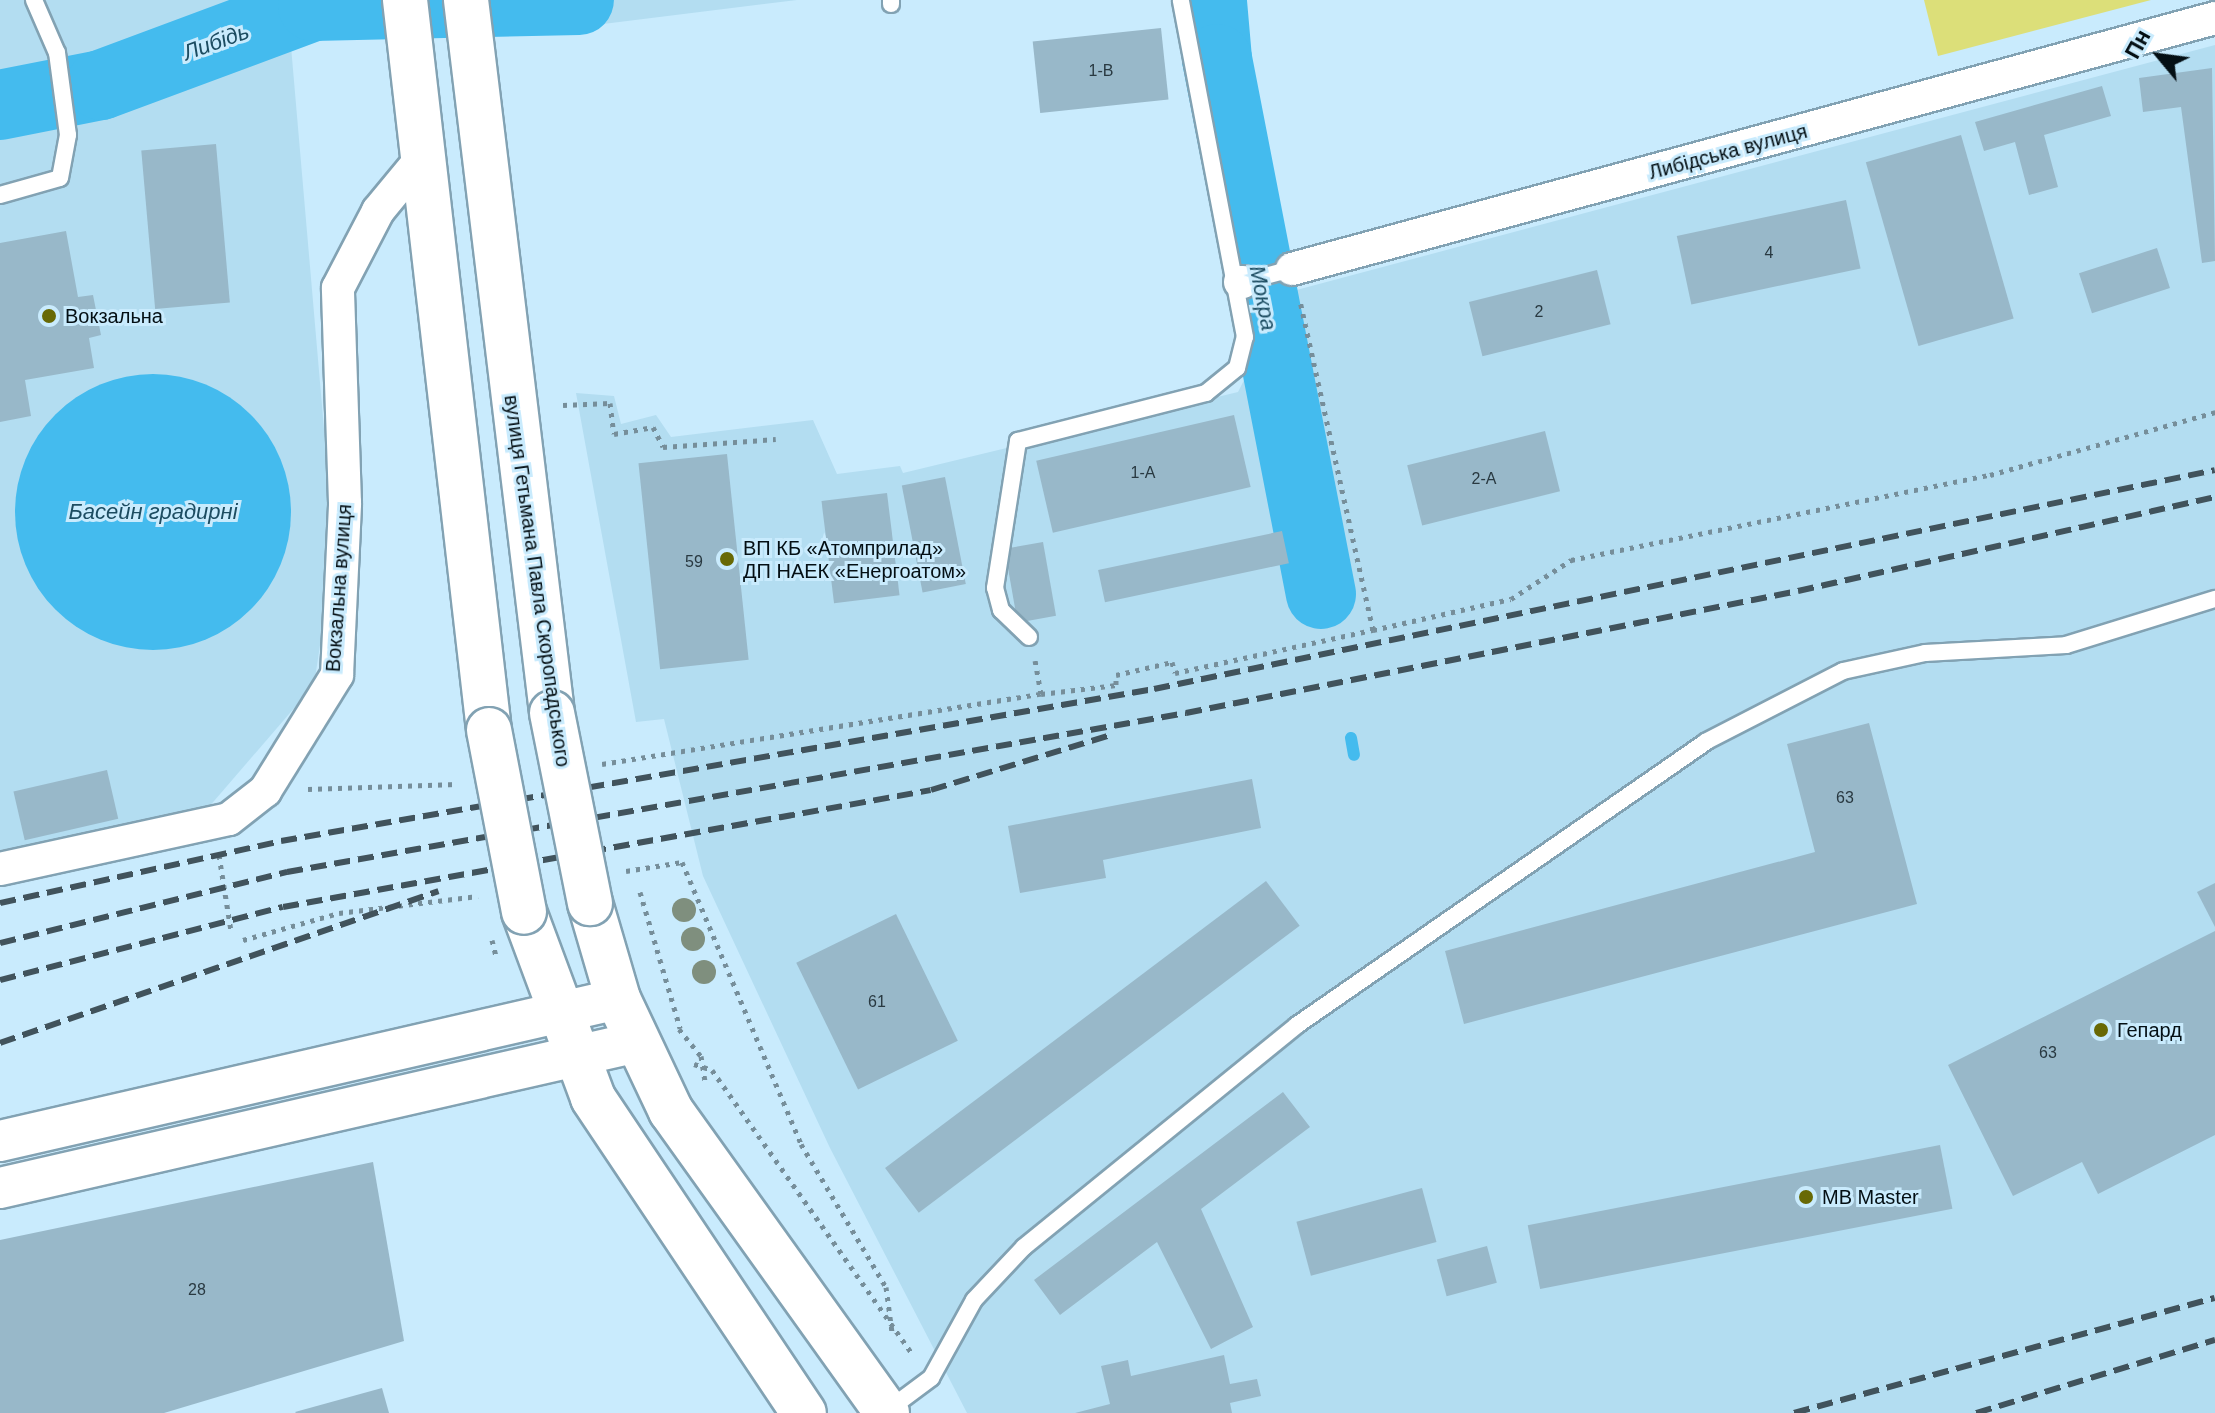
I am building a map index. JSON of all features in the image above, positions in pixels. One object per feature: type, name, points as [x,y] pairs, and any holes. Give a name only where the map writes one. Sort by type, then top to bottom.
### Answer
[{"type":"main road","points":[[405,0],[420,160],[489,730],[524,912],[573,1058],[685,1245],[804,1413]]},
{"type":"main road","name":"вулиця Гетьмана Павла Скоропадського","points":[[466,0],[552,713],[590,903],[618,999],[650,1029],[717,1183],[887,1412]]},
{"type":"street","name":"Либідська вулиця","points":[[1292,269],[2215,18]]},
{"type":"street","name":"Вокзальна вулиця","points":[[0,869],[229,819],[265,791],[337,675],[345,503],[338,288],[378,211],[420,160]]},
{"type":"street","points":[[0,1141],[618,999]]},
{"type":"street","points":[[0,1188],[573,1058],[650,1029]]},
{"type":"lane","points":[[0,195],[60,178],[68,135],[57,53],[34,0]]},
{"type":"lane","points":[[1029,637],[1001,610],[995,588],[1018,441],[1206,393],[1237,368],[1245,337],[1241,282],[1181,0]]},
{"type":"lane","name":"Либідська вулиця","points":[[1241,282],[1292,269]]},
{"type":"lane","points":[[887,1412],[931,1378],[974,1300],[1024,1247],[1297,1025],[1705,742],[1843,671],[1925,653],[2066,645],[2215,599]]},
{"type":"path","points":[[1292,269],[1373,630]]},
{"type":"path","points":[[563,405],[610,403],[614,434],[653,427],[663,447],[776,439]]},
{"type":"path","points":[[587,766],[1041,694],[1116,685],[1116,675],[1172,662],[1175,673],[1373,630],[1511,599],[1571,560],[1990,475],[2215,412]]},
{"type":"path","points":[[1029,637],[1041,694]]},
{"type":"path","points":[[294,786],[463,784]]},
{"type":"path","points":[[218,850],[231,931]]},
{"type":"path","points":[[621,872],[682,862],[801,1144],[886,1287],[892,1332]]},
{"type":"path","points":[[640,892],[681,1015],[679,1029],[687,1057],[705,1067]]},
{"type":"path","points":[[243,940],[339,913],[482,895]]},
{"type":"path","points":[[650,1029],[679,1029]]},
{"type":"path","points":[[679,1029],[892,1332],[913,1355]]},
{"type":"path","points":[[705,1067],[705,1094]]},
{"type":"shaded area","points":[[0,0],[287,0],[331,510],[330,579],[314,685],[202,815],[0,850]]},
{"type":"shaded area","points":[[538,0],[797,0],[579,27],[559,24],[539,10]]},
{"type":"shaded area","points":[[2215,45],[2215,1413],[967,1413],[830,1148],[703,876],[664,719],[636,722],[576,393],[614,396],[621,424],[656,415],[671,437],[813,420],[837,474],[900,466],[903,473],[1238,392],[1289,292]]},
{"type":"green space","points":[[1924,0],[2151,0],[1938,56]]},
{"type":"green space","points":[[1294,276],[1341,548],[1325,539],[1314,552],[1323,595],[1293,604],[1250,369],[1249,289]]},
{"type":"water","name":"Басейн градирні","points":[[167,374],[218,390],[241,405],[260,424],[281,459],[289,485],[289,539],[281,565],[268,589],[251,610],[230,627],[206,640],[167,650],[139,650],[88,634],[65,619],[46,600],[25,565],[17,539],[15,498],[31,447],[46,424],[65,405],[100,384],[126,376]]},
{"type":"building","points":[[1161,28],[1169,100],[1040,113],[1033,41]]},
{"type":"building","points":[[2212,68],[2215,261],[2202,263],[2181,107],[2143,112],[2139,78]]},
{"type":"building","points":[[2102,86],[2111,116],[2044,135],[2058,187],[2029,195],[2015,142],[1984,151],[1975,122]]},
{"type":"building","points":[[1961,135],[2014,319],[1918,346],[1866,162]]},
{"type":"building","points":[[216,144],[230,302],[155,309],[141,151]]},
{"type":"building","points":[[1846,200],[1861,268],[1691,304],[1677,236]]},
{"type":"building","name":"Вокзальна","points":[[66,231],[78,297],[93,295],[101,335],[89,338],[94,368],[25,380],[31,416],[0,422],[0,243]]},
{"type":"building","points":[[2157,248],[2170,288],[2092,313],[2079,273]]},
{"type":"building","points":[[1597,270],[1611,324],[1482,356],[1469,302]]},
{"type":"building","points":[[1234,415],[1251,487],[1053,533],[1036,461]]},
{"type":"building","points":[[1545,431],[1560,491],[1422,526],[1407,465]]},
{"type":"building","points":[[727,454],[749,660],[660,669],[638,463]]},
{"type":"building","points":[[945,477],[966,584],[923,592],[902,485]]},
{"type":"building","points":[[887,493],[900,595],[834,603],[821,501]]},
{"type":"building","points":[[1282,531],[1289,563],[1105,602],[1098,570]]},
{"type":"building","points":[[1043,542],[1056,616],[1018,623],[1005,549]]},
{"type":"building","points":[[1869,723],[1917,904],[1464,1024],[1445,951],[1815,852],[1787,744]]},
{"type":"building","points":[[107,770],[118,819],[25,840],[13,792]]},
{"type":"building","points":[[1252,779],[1261,828],[1103,860],[1106,878],[1020,893],[1008,826]]},
{"type":"building","points":[[1266,881],[1300,926],[919,1213],[885,1168]]},
{"type":"building","points":[[2215,883],[2215,927],[2197,892]]},
{"type":"building","points":[[896,914],[958,1041],[858,1089],[796,963]]},
{"type":"building","points":[[2215,931],[2215,1135],[2098,1194],[2082,1162],[2013,1196],[1948,1065]]},
{"type":"building","points":[[1283,1092],[1310,1127],[1201,1209],[1253,1327],[1211,1349],[1157,1242],[1060,1315],[1034,1280]]},
{"type":"building","points":[[1940,1145],[1952,1209],[1540,1289],[1528,1225]]},
{"type":"building","points":[[373,1162],[404,1341],[164,1413],[0,1413],[0,1240]]},
{"type":"building","points":[[1422,1188],[1436,1242],[1311,1276],[1296,1222]]},
{"type":"building","points":[[1487,1246],[1497,1283],[1447,1296],[1437,1259]]},
{"type":"building","points":[[1224,1355],[1230,1384],[1257,1379],[1261,1396],[1230,1403],[1232,1413],[1075,1413],[1110,1404],[1101,1366],[1128,1360],[1131,1376]]},
{"type":"building","points":[[382,1388],[389,1413],[295,1412]]},
{"type":"waterway","name":"Либідь","points":[[0,105],[101,85],[313,6],[579,0]]},
{"type":"waterway","name":"Мокра","points":[[1212,2],[1217,59],[1321,594]]},
{"type":"waterway","name":"Мокра","points":[[1351,738],[1354,755]]},
{"type":"railway","points":[[0,903],[281,841],[1154,689],[2215,470]]},
{"type":"railway","points":[[0,943],[287,872],[1186,713],[1798,591],[2215,497]]},
{"type":"railway","points":[[0,980],[283,907],[931,790],[1108,736]]},
{"type":"railway","points":[[0,1043],[438,891]]},
{"type":"railway","points":[[1794,1413],[2215,1298]]},
{"type":"railway","points":[[1976,1413],[2215,1340]]},
{"type":"place","name":"Вокзальна","points":[[49,316]]},
{"type":"place","name":"ВП КБ «Атомприлад» ДП НАЕК «Енергоатом»","points":[[727,559]]},
{"type":"place","name":"Гепард","points":[[2101,1030]]},
{"type":"place","name":"MB Master","points":[[1806,1197]]}]
